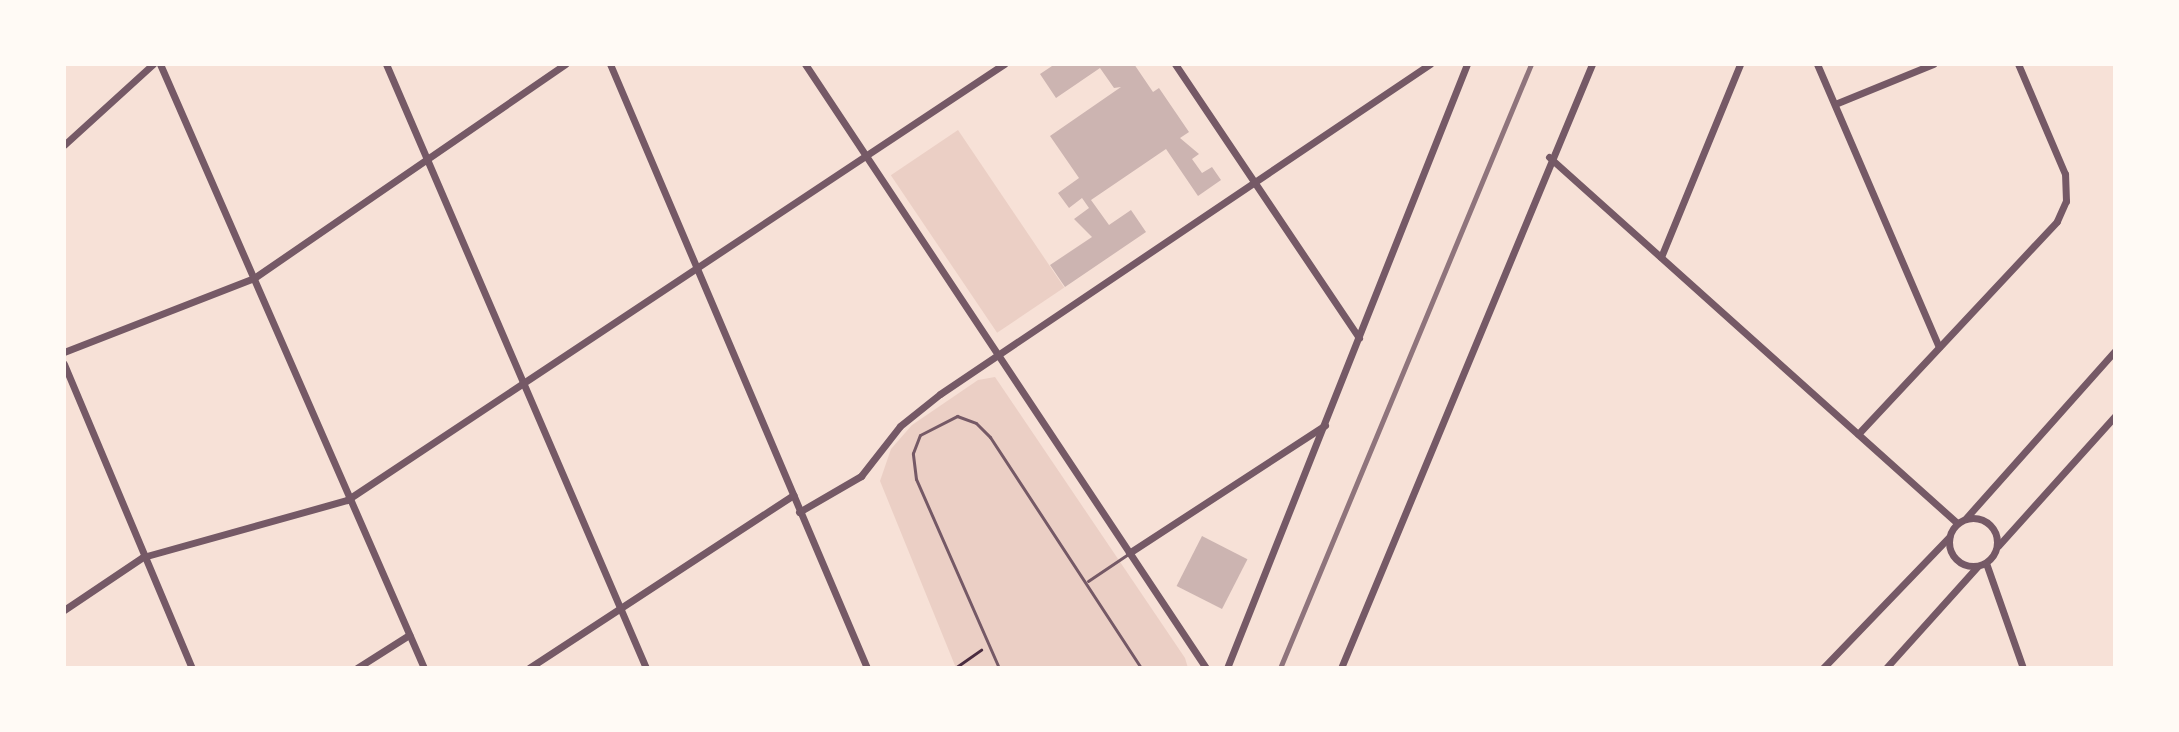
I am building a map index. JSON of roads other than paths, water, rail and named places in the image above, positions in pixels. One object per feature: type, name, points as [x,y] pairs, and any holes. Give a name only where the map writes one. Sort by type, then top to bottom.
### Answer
[{"type":"street","points":[[64,145],[153,64]]},
{"type":"street","points":[[160,64],[347,500],[424,668]]},
{"type":"street","points":[[386,64],[646,668]]},
{"type":"street","points":[[64,352],[254,278],[426,156],[565,64]]},
{"type":"street","points":[[610,64],[867,668]]},
{"type":"street","points":[[805,64],[1206,668]]},
{"type":"street","points":[[64,610],[143,557],[347,500],[1004,64]]},
{"type":"street","points":[[1175,64],[1359,338]]},
{"type":"street","points":[[799,512],[861,476],[900,426],[998,356],[1430,64]]},
{"type":"street","points":[[1227,668],[1467,64]]},
{"type":"street","points":[[1341,668],[1549,157],[1592,64]]},
{"type":"street","points":[[1661,257],[1740,64]]},
{"type":"street","points":[[1817,64],[1939,347]]},
{"type":"street","points":[[1835,104],[1933,64]]},
{"type":"street","points":[[1858,434],[2057,221],[2066,201],[2065,174],[2018,64]]},
{"type":"street","points":[[1549,157],[1957,523]]},
{"type":"street","points":[[1823,668],[1949,537],[1957,523],[1966,518],[2115,351]]},
{"type":"street","points":[[64,364],[192,668]]},
{"type":"street","points":[[1886,668],[2115,416]]},
{"type":"street","points":[[1129,553],[1326,424]]},
{"type":"street","points":[[529,668],[793,495]]},
{"type":"street","points":[[1966,518],[1990,523],[1998,546]]},
{"type":"street","points":[[1949,537],[1956,559],[1982,564]]},
{"type":"street","points":[[1982,564],[2023,668]]},
{"type":"street","points":[[357,668],[409,635]]},
{"type":"lane","points":[[999,668],[916,479],[913,453],[920,435],[937,422],[957,416],[976,423],[990,437],[1088,581],[1141,668]]},
{"type":"lane","points":[[1088,581],[1129,553]]},
{"type":"railway","points":[[1280,668],[1531,64]]}]
